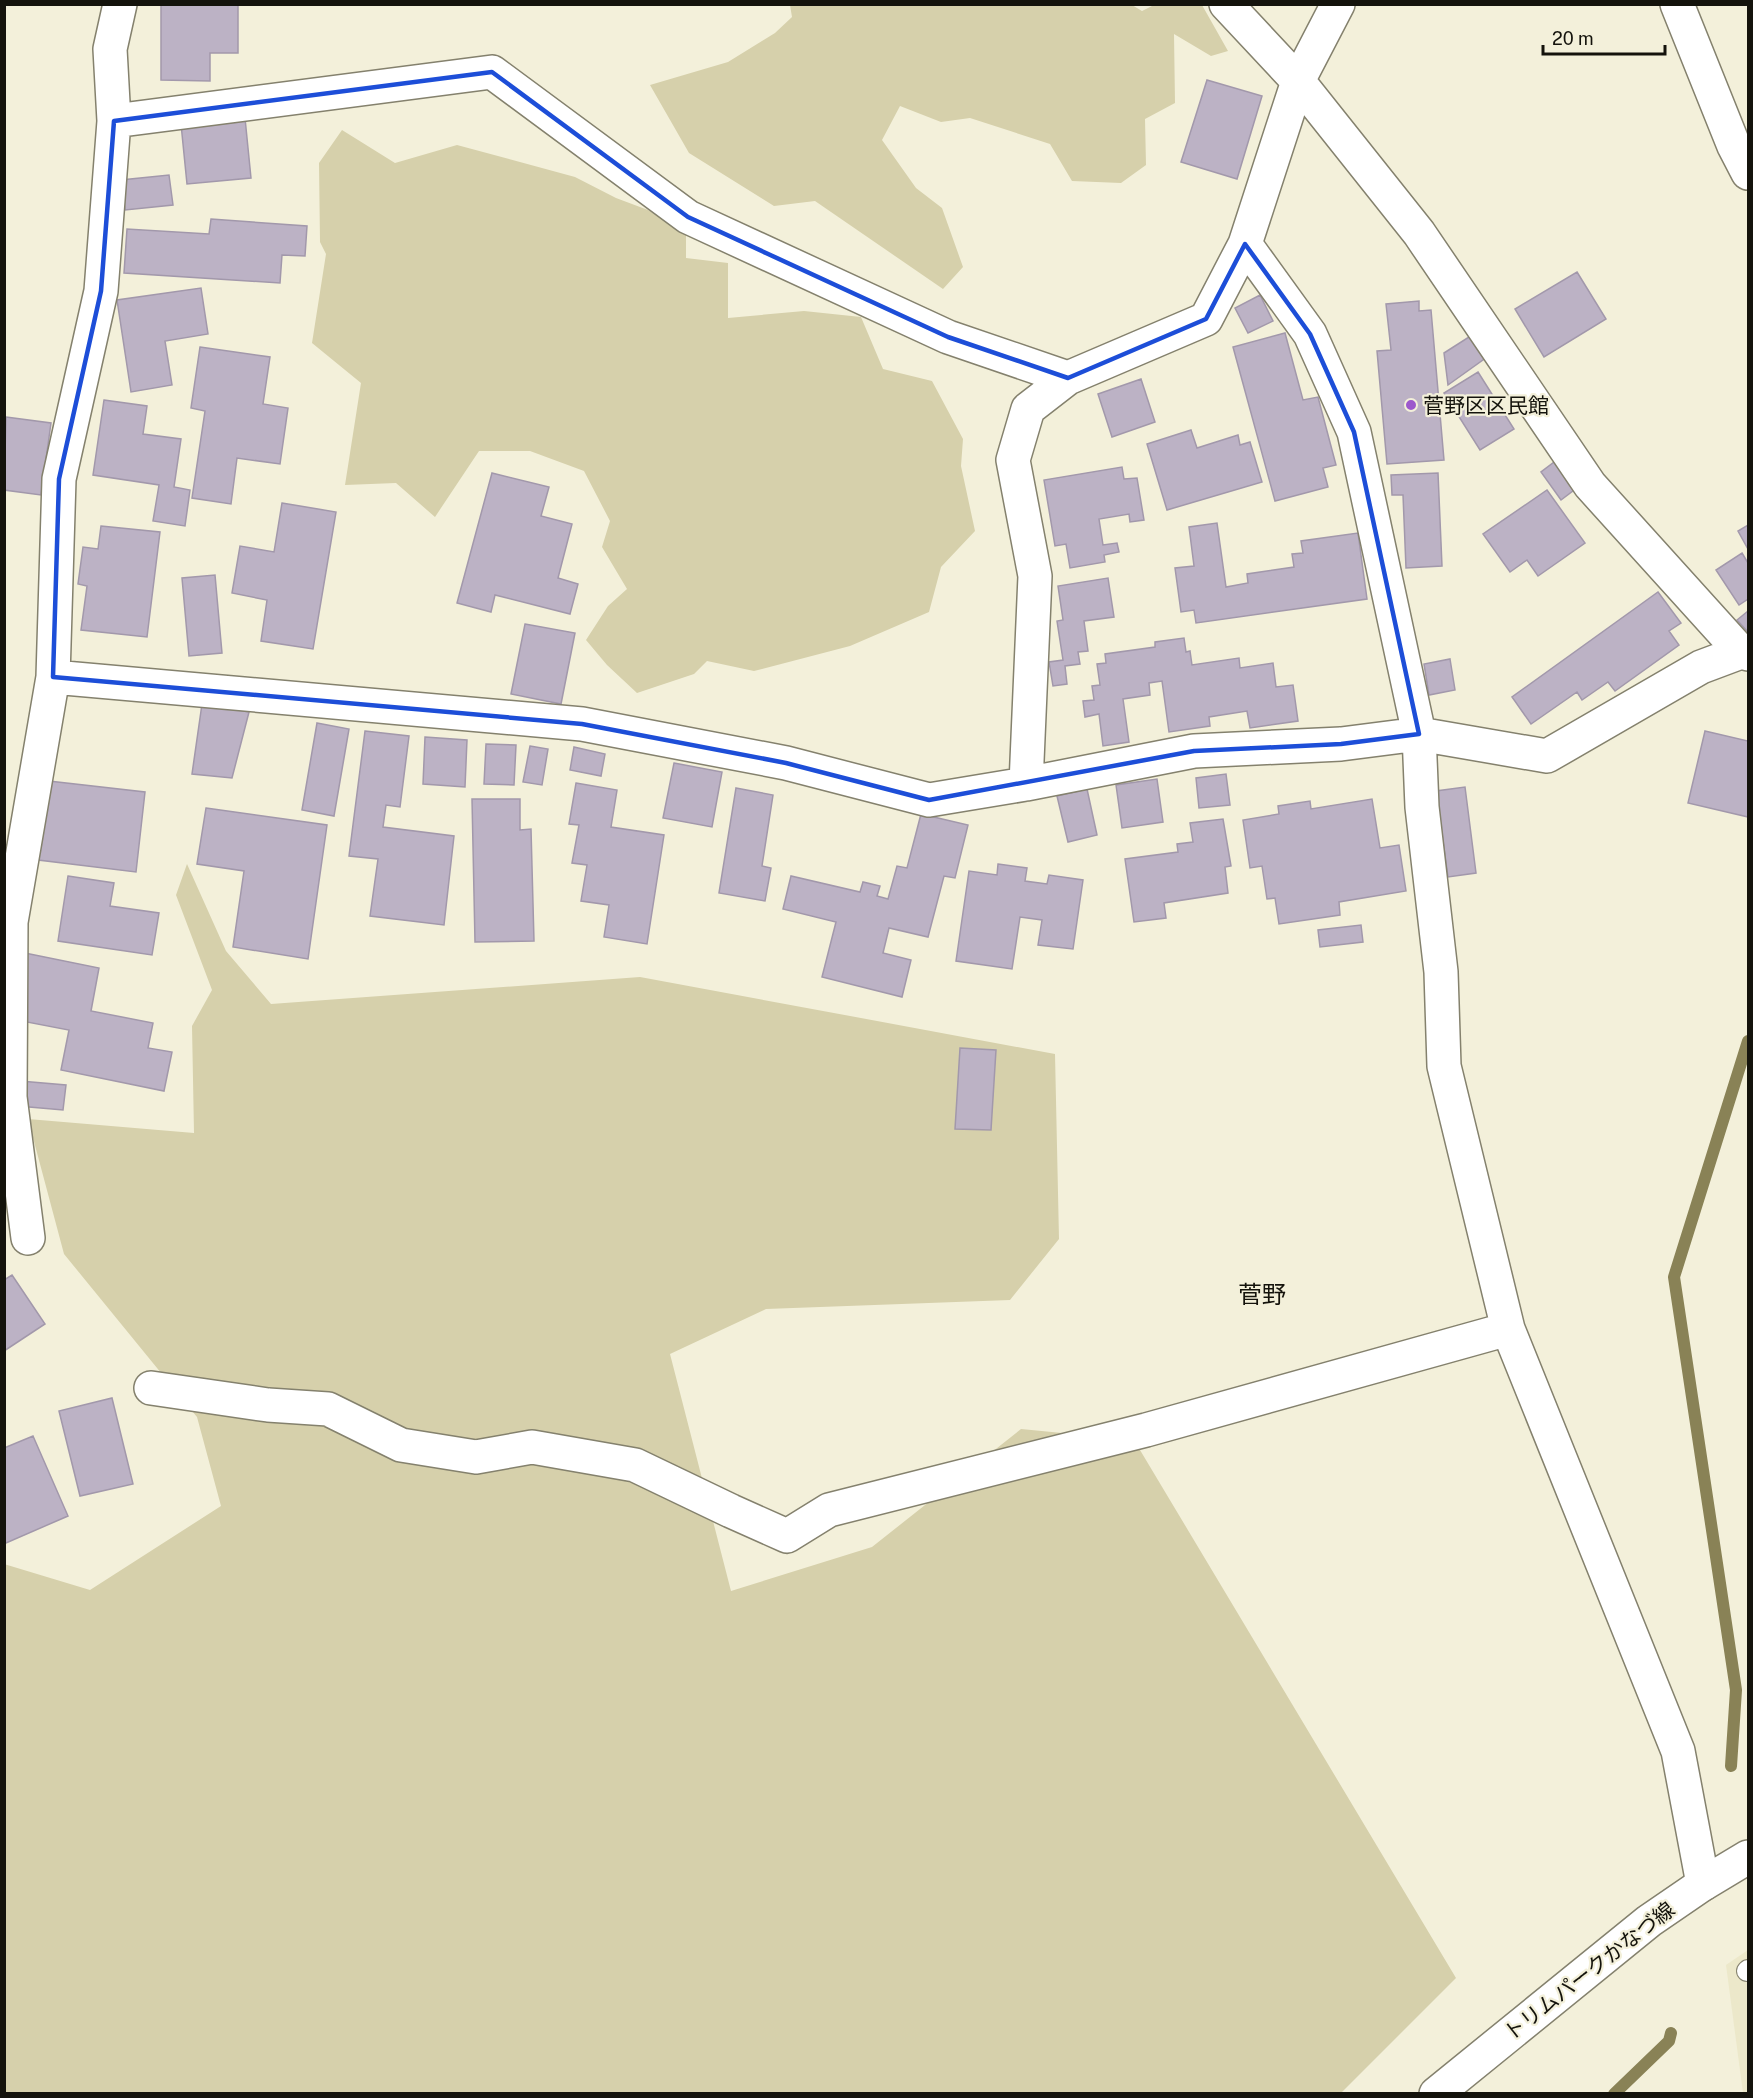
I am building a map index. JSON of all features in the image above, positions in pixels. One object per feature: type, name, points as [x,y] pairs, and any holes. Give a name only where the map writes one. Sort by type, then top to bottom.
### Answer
[{"type":"street","points":[[28,1238],[10,1097],[10,922],[53,677],[59,479],[101,291],[114,122],[110,49],[120,4]]},
{"type":"street","points":[[53,677],[582,724],[786,763],[928,800],[1026,784],[1194,751],[1341,744],[1419,734],[1547,756],[1701,667],[1745,653],[1590,485],[1419,233],[1298,81],[1226,4]]},
{"type":"street","points":[[1026,784],[1035,576],[1014,460],[1028,409],[1068,378],[1206,319],[1245,244],[1298,81],[1338,4]]},
{"type":"street","points":[[1677,4],[1734,146],[1749,173]]},
{"type":"street","points":[[114,122],[492,72],[688,217],[948,337],[1068,378]]},
{"type":"street","points":[[1245,244],[1310,334],[1354,432],[1419,734],[1422,807],[1441,972],[1444,1066],[1508,1329],[1678,1751],[1703,1884]]},
{"type":"street","points":[[151,1388],[268,1405],[328,1409],[401,1445],[476,1456],[532,1447],[635,1465],[787,1536],[829,1510],[1146,1430],[1508,1329]]},
{"type":"street","name":"トリムパークかなづ線","points":[[1436,2094],[1649,1921],[1703,1884],[1749,1857]]},
{"type":"highlighted area","points":[[492,72],[688,217],[948,337],[1068,378],[1206,319],[1245,244],[1310,334],[1354,432],[1419,734],[1341,744],[1194,751],[929,800],[786,763],[582,724],[53,677],[59,479],[101,291],[114,121]]},
{"type":"shaded area","points":[[790,5],[1132,5],[1142,11],[1154,5],[1202,5],[1228,51],[1211,56],[1174,34],[1175,103],[1145,119],[1146,165],[1121,183],[1072,181],[1050,144],[970,118],[941,122],[900,106],[882,140],[916,188],[942,208],[963,267],[943,289],[815,201],[774,206],[689,153],[650,85],[728,62],[775,33],[792,17]]},
{"type":"shaded area","points":[[342,130],[395,163],[457,145],[575,177],[616,198],[648,210],[686,234],[686,258],[728,263],[728,318],[804,311],[861,317],[883,369],[932,381],[963,439],[961,466],[975,531],[941,567],[929,612],[850,646],[754,671],[707,661],[694,674],[637,693],[607,665],[586,640],[608,606],[627,589],[602,547],[610,521],[584,471],[530,451],[479,451],[435,517],[396,483],[345,485],[361,383],[312,343],[326,254],[320,242],[319,163]]},
{"type":"shaded area","points":[[187,864],[226,951],[271,1004],[640,977],[1055,1054],[1059,1239],[1010,1300],[766,1309],[670,1354],[731,1591],[872,1547],[1021,1429],[1134,1440],[1456,1978],[1341,2093],[5,2093],[4,1564],[90,1590],[221,1506],[197,1417],[64,1254],[28,1119],[194,1133],[192,1026],[212,990],[176,895]]},
{"type":"shaded area","points":[[1748,1950],[1748,2093],[1743,2093],[1726,1965]]},
{"type":"building","points":[[161,4],[238,4],[238,53],[210,53],[210,81],[161,80]]},
{"type":"building","points":[[1207,80],[1262,96],[1237,179],[1181,162]]},
{"type":"building","points":[[245,118],[251,178],[187,184],[181,124]]},
{"type":"building","points":[[169,175],[173,205],[125,210],[121,180]]},
{"type":"building","points":[[211,219],[307,226],[305,256],[282,255],[280,283],[124,273],[127,229],[209,234]]},
{"type":"building","points":[[1577,272],[1606,319],[1544,357],[1515,309]]},
{"type":"building","points":[[201,288],[208,334],[165,341],[172,385],[131,392],[117,300]]},
{"type":"building","points":[[1260,295],[1273,321],[1248,333],[1235,308]]},
{"type":"building","name":"菅野区区民館","points":[[1419,301],[1419,311],[1431,310],[1444,460],[1387,464],[1377,351],[1391,350],[1386,304]]},
{"type":"building","points":[[1285,333],[1303,400],[1318,397],[1336,465],[1323,468],[1328,487],[1275,501],[1233,347]]},
{"type":"building","points":[[1472,335],[1487,357],[1448,385],[1444,353]]},
{"type":"building","points":[[200,347],[270,357],[263,404],[288,408],[280,464],[237,458],[231,504],[192,498],[205,411],[191,408]]},
{"type":"building","points":[[1478,372],[1514,429],[1480,450],[1444,393]]},
{"type":"building","points":[[1141,379],[1155,422],[1112,437],[1098,394]]},
{"type":"building","points":[[104,400],[147,406],[143,434],[181,439],[174,487],[190,490],[185,526],[153,521],[159,485],[93,475]]},
{"type":"building","points":[[6,417],[51,423],[41,495],[4,490]]},
{"type":"building","points":[[1191,430],[1197,448],[1238,435],[1240,445],[1250,442],[1262,482],[1167,510],[1147,444]]},
{"type":"building","points":[[1562,456],[1582,484],[1561,500],[1541,472]]},
{"type":"building","points":[[1122,467],[1124,479],[1137,478],[1144,520],[1130,522],[1129,514],[1099,519],[1103,545],[1117,543],[1119,552],[1104,555],[1105,562],[1070,568],[1066,544],[1055,546],[1044,480]]},
{"type":"building","points":[[492,473],[549,487],[541,516],[572,524],[558,578],[578,584],[570,614],[495,595],[491,612],[457,603]]},
{"type":"building","points":[[1438,473],[1442,566],[1406,568],[1403,495],[1392,495],[1391,475]]},
{"type":"building","points":[[1547,490],[1585,543],[1538,576],[1527,560],[1510,572],[1483,534]]},
{"type":"building","points":[[282,503],[336,512],[313,649],[261,641],[267,600],[232,593],[240,546],[274,552]]},
{"type":"building","points":[[1217,523],[1226,587],[1248,583],[1247,574],[1294,567],[1292,554],[1303,553],[1301,541],[1358,533],[1367,599],[1196,623],[1194,610],[1181,612],[1175,568],[1194,566],[1189,527]]},
{"type":"building","points":[[1748,525],[1748,549],[1738,531]]},
{"type":"building","points":[[101,526],[160,532],[147,637],[81,630],[87,586],[78,584],[83,547],[98,549]]},
{"type":"building","points":[[1742,553],[1748,563],[1748,599],[1739,605],[1716,570]]},
{"type":"building","points":[[215,575],[222,653],[189,656],[182,578]]},
{"type":"building","points":[[1108,578],[1114,617],[1084,621],[1088,651],[1078,652],[1080,664],[1065,666],[1067,684],[1053,686],[1049,662],[1063,660],[1057,621],[1063,620],[1058,586]]},
{"type":"building","points":[[1658,592],[1681,623],[1669,631],[1679,645],[1615,691],[1608,682],[1582,700],[1577,692],[1531,724],[1512,697]]},
{"type":"building","points":[[1748,611],[1748,632],[1737,620]]},
{"type":"building","points":[[525,624],[575,633],[561,704],[511,694]]},
{"type":"building","points":[[1184,638],[1186,652],[1190,651],[1192,665],[1239,658],[1240,668],[1273,663],[1276,687],[1293,685],[1298,721],[1250,728],[1247,711],[1209,717],[1210,726],[1169,732],[1162,681],[1149,683],[1150,695],[1123,699],[1129,742],[1103,746],[1099,714],[1085,717],[1083,701],[1094,700],[1092,686],[1100,685],[1097,664],[1106,663],[1105,654],[1155,647],[1155,642]]},
{"type":"building","points":[[1450,659],[1455,690],[1429,695],[1424,664]]},
{"type":"building","points":[[202,704],[249,712],[232,778],[192,774]]},
{"type":"building","points":[[317,723],[349,729],[334,816],[302,810]]},
{"type":"building","points":[[365,731],[409,736],[400,807],[386,805],[383,827],[454,836],[444,925],[370,916],[378,859],[349,856]]},
{"type":"building","points":[[1705,731],[1748,741],[1748,817],[1688,803]]},
{"type":"building","points":[[425,737],[467,740],[465,787],[423,784]]},
{"type":"building","points":[[486,744],[516,745],[514,785],[484,784]]},
{"type":"building","points":[[530,746],[548,749],[542,785],[523,782]]},
{"type":"building","points":[[574,747],[605,754],[601,776],[570,770]]},
{"type":"building","points":[[674,763],[722,772],[712,827],[663,818]]},
{"type":"building","points":[[1226,774],[1230,805],[1199,808],[1196,778]]},
{"type":"building","points":[[1157,779],[1163,822],[1122,828],[1116,785]]},
{"type":"building","points":[[40,780],[145,792],[136,872],[30,859]]},
{"type":"building","points":[[576,783],[617,790],[611,827],[664,835],[647,944],[604,937],[609,905],[581,901],[587,865],[572,863],[579,825],[569,824]]},
{"type":"building","points":[[1465,787],[1476,873],[1448,877],[1436,791]]},
{"type":"building","points":[[736,788],[773,795],[762,866],[771,868],[765,901],[719,893]]},
{"type":"building","points":[[1087,789],[1097,835],[1068,842],[1057,796]]},
{"type":"building","points":[[472,799],[520,799],[520,830],[531,829],[534,941],[475,942]]},
{"type":"building","points":[[1372,799],[1380,848],[1399,845],[1406,891],[1339,902],[1340,915],[1279,924],[1275,898],[1267,899],[1262,866],[1250,868],[1243,820],[1279,814],[1278,806],[1310,801],[1311,809]]},
{"type":"building","points":[[206,808],[327,825],[308,959],[233,947],[244,871],[197,864]]},
{"type":"building","points":[[921,814],[968,825],[955,878],[944,876],[928,937],[889,928],[883,953],[911,960],[902,997],[822,977],[836,922],[783,909],[791,876],[860,892],[863,882],[880,886],[877,896],[888,899],[897,866],[907,868]]},
{"type":"building","points":[[1223,819],[1231,866],[1225,867],[1228,893],[1164,903],[1166,918],[1134,922],[1125,859],[1178,852],[1177,844],[1193,842],[1190,823]]},
{"type":"building","points":[[998,864],[1027,868],[1025,881],[1047,884],[1049,875],[1083,880],[1073,949],[1038,945],[1042,920],[1020,917],[1012,969],[956,961],[969,871],[997,875]]},
{"type":"building","points":[[68,876],[114,883],[110,906],[159,913],[152,955],[58,941]]},
{"type":"building","points":[[1361,925],[1363,942],[1320,947],[1318,930]]},
{"type":"building","points":[[20,952],[99,968],[91,1011],[153,1023],[148,1048],[172,1052],[164,1091],[61,1070],[69,1030],[6,1018]]},
{"type":"building","points":[[960,1048],[996,1050],[991,1130],[955,1129]]},
{"type":"building","points":[[20,1081],[66,1085],[63,1110],[18,1106]]},
{"type":"building","points":[[12,1275],[45,1324],[4,1351],[4,1280]]},
{"type":"building","points":[[112,1398],[133,1484],[80,1496],[59,1411]]},
{"type":"building","points":[[33,1436],[68,1516],[6,1543],[4,1539],[4,1448]]},
{"type":"waterway","points":[[1731,1766],[1736,1690],[1674,1277],[1748,1041]]},
{"type":"waterway","points":[[1614,2094],[1669,2041],[1671,2033]]},
{"type":"place","name":"菅野区区民館","points":[[1411,405]]},
{"type":"district","name":"菅野","points":[[1262,1294]]}]
